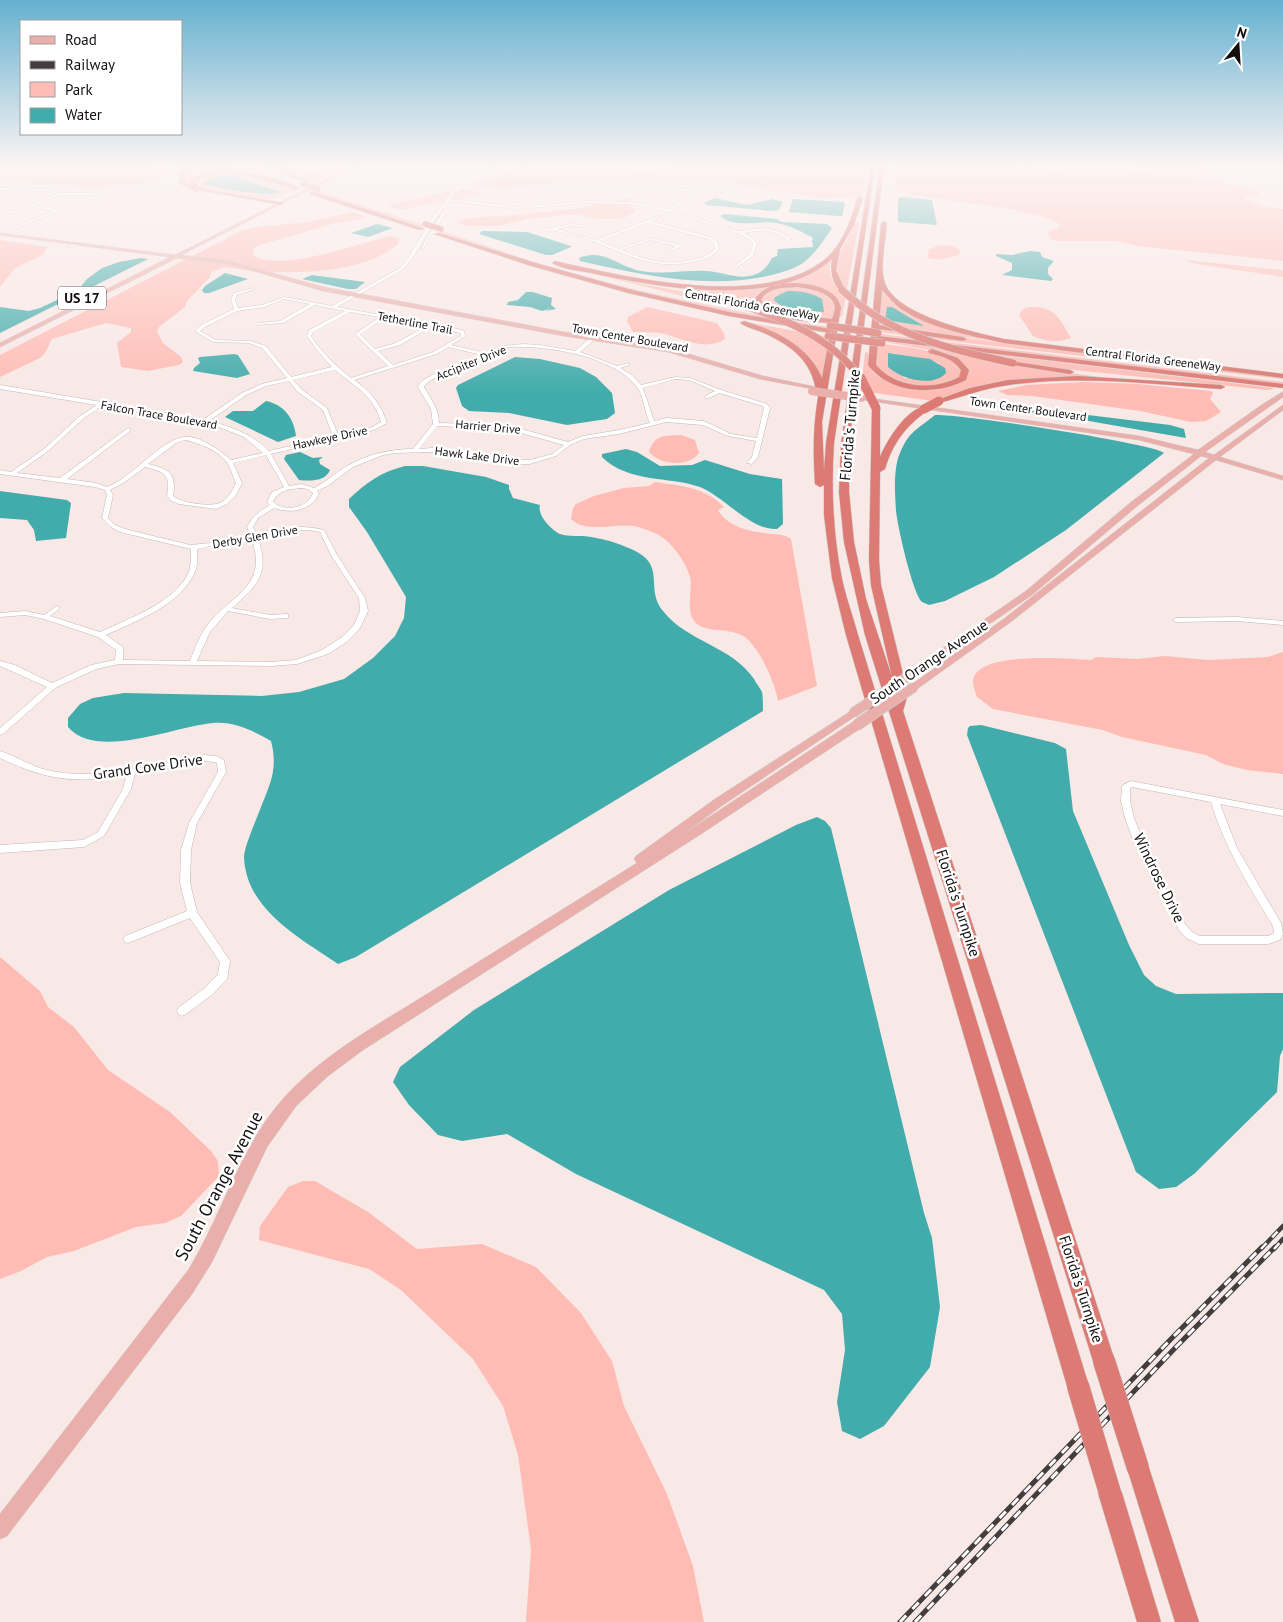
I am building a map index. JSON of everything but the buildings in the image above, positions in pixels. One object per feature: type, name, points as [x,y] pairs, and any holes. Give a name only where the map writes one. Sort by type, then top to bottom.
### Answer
[{"type":"highway","name":"Central Florida GreeneWay","points":[[467,243],[509,259],[681,304],[830,328]]},
{"type":"highway","name":"Central Florida GreeneWay","points":[[478,243],[576,272],[655,292],[830,328]]},
{"type":"highway","points":[[632,280],[708,288],[770,283],[809,272],[824,263],[840,243]]},
{"type":"highway","name":"Florida's Turnpike","points":[[860,243],[830,443],[829,515],[837,578],[852,636],[1149,1622]]},
{"type":"highway","name":"Florida's Turnpike","points":[[872,243],[845,444],[844,492],[850,542],[861,600],[1187,1622]]},
{"type":"highway","points":[[879,335],[943,354],[964,367],[964,376],[958,382],[945,386],[917,387],[890,381],[874,370],[871,362],[882,243]]},
{"type":"highway","points":[[837,249],[833,270],[837,284],[868,313],[904,331],[959,350],[1013,363],[1062,371],[1192,385]]},
{"type":"highway","points":[[505,250],[733,302],[787,321],[827,344],[849,362],[864,379],[876,408],[876,586],[902,694],[898,716]]},
{"type":"highway","points":[[509,259],[571,279],[745,324],[769,333],[790,344],[806,357],[816,371],[820,384],[817,446],[824,512],[837,578]]},
{"type":"highway","points":[[879,271],[882,287],[894,300],[912,312],[966,333],[1003,341],[1283,376]]},
{"type":"highway","points":[[820,404],[838,307],[836,299],[822,290],[795,286],[774,287],[762,292],[757,296],[757,300],[759,304],[771,311],[830,328],[879,335],[968,340],[1123,356]]},
{"type":"highway","points":[[657,302],[773,327],[830,328],[1091,369],[1280,391]]},
{"type":"highway","name":"Central Florida GreeneWay","points":[[879,335],[1283,381]]},
{"type":"highway","points":[[876,494],[878,477],[888,444],[907,421],[940,401],[973,390],[1019,381],[1058,379],[1123,380],[1280,391]]},
{"type":"main road","points":[[37,243],[164,258]]},
{"type":"main road","name":"Town Center Boulevard","points":[[69,243],[171,256],[233,268],[293,285],[665,354],[746,379],[1096,426],[1152,436],[1283,478]]},
{"type":"main road","name":"US 17","points":[[0,345],[194,243]]},
{"type":"main road","name":"US 17","points":[[0,339],[164,258],[178,255],[201,243]]},
{"type":"main road","name":"Town Center Boulevard","points":[[178,255],[239,265],[298,283],[355,297]]},
{"type":"main road","name":"South Orange Avenue","points":[[564,914],[719,802],[1029,593],[1114,521],[1280,391]]},
{"type":"main road","name":"South Orange Avenue","points":[[0,1529],[195,1274],[214,1242],[254,1156],[272,1125],[289,1102],[312,1080],[358,1045],[697,831],[914,687],[1026,607],[1283,407]]},
{"type":"main road","name":"Town Center Boulevard","points":[[1218,456],[1283,473]]},
{"type":"street","points":[[336,307],[395,274],[406,264],[419,243]]},
{"type":"street","points":[[600,243],[648,263],[669,265],[704,258],[717,249],[716,243]]},
{"type":"street","points":[[618,250],[642,243]]},
{"type":"street","points":[[667,243],[679,246],[672,250]]},
{"type":"street","points":[[736,267],[747,260],[754,251],[754,243]]},
{"type":"street","points":[[71,247],[79,244]]},
{"type":"street","points":[[236,310],[232,301],[233,297],[237,293],[253,289]]},
{"type":"street","name":"Tetherline Trail","points":[[290,379],[264,346],[250,342],[215,341],[197,331],[203,326],[236,310],[263,306],[284,298],[462,332],[463,336],[448,346],[412,362],[350,380]]},
{"type":"street","points":[[259,324],[281,322],[315,303]]},
{"type":"street","name":"Hawkeye Drive","points":[[230,462],[266,452],[376,428],[384,423],[378,404],[336,368],[309,336],[312,331],[348,310]]},
{"type":"street","points":[[383,317],[357,334],[392,367]]},
{"type":"street","points":[[375,350],[398,344],[430,326]]},
{"type":"street","points":[[576,353],[591,341]]},
{"type":"street","name":"Accipiter Drive","points":[[436,424],[437,419],[421,387],[422,384],[508,345],[533,346],[599,359],[640,386]]},
{"type":"street","points":[[448,346],[486,354]]},
{"type":"street","points":[[615,368],[627,364]]},
{"type":"street","points":[[205,421],[244,394],[264,385],[336,368]]},
{"type":"street","points":[[652,422],[646,412],[640,386],[681,378],[696,380],[720,391],[765,405],[767,408],[755,457],[750,463]]},
{"type":"street","points":[[290,379],[299,390],[324,409],[336,437]]},
{"type":"street","name":"Falcon Trace Boulevard","points":[[0,387],[205,421],[226,427],[245,435],[266,452],[287,487]]},
{"type":"street","points":[[707,397],[720,391]]},
{"type":"street","name":"Falcon Trace Boulevard","points":[[0,392],[78,403],[93,403]]},
{"type":"street","points":[[13,473],[52,445],[81,417],[100,404]]},
{"type":"street","name":"Hawk Lake Drive","points":[[314,490],[327,484],[351,466],[395,451],[416,449],[514,462],[530,462],[554,455],[568,444],[582,438],[619,432],[652,422],[692,420],[714,426],[740,438],[759,440]]},
{"type":"street","points":[[416,449],[436,424]]},
{"type":"street","name":"Harrier Drive","points":[[436,424],[507,427],[568,444]]},
{"type":"street","points":[[62,480],[128,430]]},
{"type":"street","points":[[0,472],[96,485],[107,489],[123,481],[174,442],[185,438],[211,447],[230,462],[239,483],[238,488],[221,506],[209,508],[174,500],[170,496],[173,479],[169,474],[144,465]]},
{"type":"street","points":[[192,664],[212,624],[244,595],[255,582],[261,567],[261,553],[250,527],[252,520],[258,514],[273,506],[289,509],[302,507],[314,500],[316,496],[314,490],[301,486],[287,487],[274,494],[270,502],[273,506]]},
{"type":"street","name":"Derby Glen Drive","points":[[0,732],[52,686],[94,668],[119,662],[271,664],[297,662],[325,652],[345,639],[357,626],[364,611],[362,598],[334,555],[322,531],[314,528],[301,529],[194,547],[171,543],[111,526],[104,518],[110,495],[107,489]]},
{"type":"street","points":[[101,634],[163,603],[175,594],[191,575],[194,568],[194,547]]},
{"type":"street","points":[[46,617],[57,608]]},
{"type":"street","points":[[228,609],[270,617],[286,616]]},
{"type":"street","points":[[0,615],[25,613],[46,617],[101,634],[120,650],[119,662]]},
{"type":"street","points":[[1176,620],[1237,618],[1283,623]]},
{"type":"street","points":[[0,663],[52,686]]},
{"type":"street","name":"Grand Cove Drive","points":[[0,754],[51,774],[87,777],[131,772],[204,758],[216,759],[221,762],[222,772],[193,823],[186,850],[186,883],[192,913],[225,961],[223,976],[209,991],[182,1011]]},
{"type":"street","points":[[0,849],[58,843],[84,843],[101,834],[127,790],[131,772]]},
{"type":"street","name":"Windrose Drive","points":[[1214,799],[1221,825],[1232,849],[1279,931],[1277,937],[1268,940],[1199,940],[1189,935],[1182,927],[1142,849],[1131,822],[1125,794],[1126,787],[1136,784],[1214,799],[1283,813]]},
{"type":"street","points":[[128,939],[192,913]]},
{"type":"green space","points":[[0,243],[18,243],[47,247],[43,255],[15,268],[0,287]]},
{"type":"green space","points":[[218,243],[268,243],[255,247],[252,254],[263,260],[279,261],[319,255],[366,243],[399,243],[385,253],[368,261],[329,270],[269,272],[224,267],[212,272],[210,277],[187,301],[185,307],[159,327],[157,331],[163,343],[181,357],[183,362],[179,365],[148,371],[121,367],[117,343],[131,332],[131,328],[106,323],[52,339],[45,353],[40,358],[0,377],[0,355]]},
{"type":"green space","points":[[469,243],[477,243],[576,274],[647,292],[828,327],[827,330],[724,312],[583,279]]},
{"type":"green space","points":[[845,243],[855,243],[842,317],[838,316],[840,304],[837,298],[820,289],[807,286],[794,285],[769,288],[760,292],[754,298],[757,304],[775,313],[798,318],[828,321],[828,324],[690,298],[551,263],[632,282],[734,301],[673,287],[757,285],[799,276],[817,268],[832,257],[830,270],[832,278],[838,290],[844,290],[836,267],[838,256]]},
{"type":"green space","points":[[1123,243],[1283,243],[1283,261],[1138,246]]},
{"type":"green space","points":[[939,245],[954,246],[961,251],[959,255],[939,260],[927,258],[928,250]]},
{"type":"green space","points":[[1184,260],[1283,270],[1283,277],[1196,264]]},
{"type":"green space","points":[[880,286],[893,302],[909,312],[1004,342],[876,326]]},
{"type":"green space","points":[[780,287],[811,288],[833,298],[836,307],[833,320],[784,313],[766,306],[759,300],[763,293]]},
{"type":"green space","points":[[647,307],[717,323],[724,333],[725,339],[717,343],[701,344],[661,333],[633,332],[627,321],[628,317]]},
{"type":"green space","points":[[1038,307],[1051,311],[1060,319],[1071,338],[1052,341],[1033,336],[1019,315],[1023,309]]},
{"type":"green space","points":[[745,322],[830,337],[823,380],[808,357]]},
{"type":"green space","points":[[881,328],[1283,376],[1283,379],[932,339],[880,332]]},
{"type":"green space","points":[[880,334],[1283,382],[1283,384],[880,338]]},
{"type":"green space","points":[[874,340],[1275,388],[1268,390],[1045,367],[1041,369],[1100,377],[1020,380],[979,386],[933,401],[861,391],[865,352],[868,353],[868,362],[875,374],[882,379],[905,385],[932,388],[955,385],[963,380],[968,371],[941,352]]},
{"type":"green space","points":[[874,343],[933,352],[953,362],[962,370],[958,379],[924,386],[906,383],[875,367]],"holes":[[[891,353],[939,363],[934,380],[904,378]]]},
{"type":"green space","points":[[1083,382],[1138,384],[1211,391],[1213,393],[1210,399],[1221,412],[1206,421],[1191,422],[1140,411],[1032,396],[1007,395],[998,391],[1026,385]]},
{"type":"green space","points":[[681,435],[695,440],[699,453],[694,458],[681,463],[674,463],[660,460],[649,452],[657,439],[665,436]]},
{"type":"green space","points":[[655,482],[701,491],[717,500],[724,507],[718,510],[732,524],[744,529],[781,535],[791,539],[817,686],[778,701],[774,685],[766,667],[751,642],[739,634],[698,625],[690,612],[691,582],[688,571],[682,559],[664,538],[634,526],[584,526],[571,519],[573,508],[576,504],[594,496],[624,488],[649,486]]},
{"type":"green space","points":[[1283,652],[1283,774],[1247,770],[1223,764],[1206,755],[1122,737],[1103,730],[993,709],[977,697],[973,684],[977,672],[989,665],[1024,659],[1091,660],[1096,657],[1138,659],[1164,656],[1209,660],[1268,657]]},
{"type":"green space","points":[[0,957],[40,991],[48,1007],[74,1027],[108,1070],[170,1112],[211,1151],[218,1161],[219,1176],[181,1216],[165,1223],[136,1227],[74,1251],[47,1257],[21,1271],[0,1279]]},
{"type":"green space","points":[[303,1181],[315,1181],[368,1212],[417,1249],[482,1244],[536,1267],[581,1313],[612,1361],[624,1406],[667,1494],[693,1566],[704,1622],[526,1622],[531,1549],[518,1455],[503,1406],[473,1359],[401,1290],[369,1269],[259,1240],[260,1226],[288,1187]]},
{"type":"water","points":[[507,243],[561,243],[571,246],[552,255],[546,255]]},
{"type":"water","points":[[812,243],[821,243],[803,263],[792,269],[772,275],[724,281],[700,281],[651,276],[580,261],[579,258],[588,255],[603,256],[632,269],[649,272],[707,271],[744,277],[761,271],[772,258],[777,256],[778,249],[813,247]]},
{"type":"water","points":[[1030,251],[1040,252],[1042,257],[1054,261],[1048,268],[1048,274],[1053,279],[1051,281],[1002,275],[1012,270],[1012,263],[996,256],[996,254],[1012,255]]},
{"type":"water","points":[[141,258],[148,259],[0,333],[0,307],[29,311],[40,308],[78,290],[87,279],[102,268],[119,262]]},
{"type":"water","points":[[225,273],[248,279],[209,293],[204,293],[202,290],[205,286]]},
{"type":"water","points":[[312,275],[365,282],[356,289],[348,289],[302,279]]},
{"type":"water","points":[[787,291],[805,292],[822,299],[824,312],[791,309],[784,307],[774,300],[775,297]]},
{"type":"water","points":[[526,292],[533,292],[552,298],[551,305],[556,309],[545,311],[552,308],[542,311],[530,307],[507,305],[508,302],[518,300]]},
{"type":"water","points":[[887,307],[892,307],[924,326],[885,320]]},
{"type":"water","points":[[888,353],[930,359],[945,368],[946,373],[940,378],[933,380],[925,381],[909,378],[888,367]]},
{"type":"water","points":[[238,355],[250,374],[237,378],[193,371],[200,363],[198,358],[200,357]]},
{"type":"water","points":[[515,357],[540,359],[580,368],[596,377],[612,393],[615,413],[607,419],[567,425],[509,413],[469,411],[462,406],[456,388],[458,385]]},
{"type":"water","points":[[266,401],[283,409],[291,419],[296,436],[278,442],[225,417],[233,411],[253,411]]},
{"type":"water","points":[[997,404],[1170,425],[1184,429],[1186,438],[1066,417],[992,407],[992,405]]},
{"type":"water","points":[[935,415],[979,419],[1094,436],[1164,453],[1066,530],[994,577],[945,601],[929,605],[922,602],[918,596],[906,559],[897,518],[895,482],[896,466],[903,446],[914,431]]},
{"type":"water","points":[[626,449],[637,452],[660,466],[692,465],[705,460],[750,474],[782,479],[783,524],[777,529],[758,525],[700,487],[636,475],[612,465],[602,457],[602,454]]},
{"type":"water","points":[[300,452],[313,458],[323,457],[319,460],[320,464],[330,470],[328,474],[317,480],[299,480],[284,459],[286,455]]},
{"type":"water","points":[[405,466],[423,466],[486,477],[509,485],[513,498],[540,505],[543,518],[560,534],[587,536],[606,540],[642,555],[649,562],[652,569],[655,593],[663,611],[684,630],[722,651],[745,668],[762,692],[763,711],[356,957],[338,964],[292,933],[278,921],[254,892],[247,876],[245,852],[268,790],[274,767],[271,741],[244,727],[213,723],[137,739],[98,741],[81,737],[68,727],[68,718],[80,704],[93,698],[124,693],[262,696],[299,692],[344,679],[373,658],[395,636],[404,618],[406,597],[367,532],[349,507],[349,499],[375,478]]},
{"type":"water","points":[[0,491],[67,500],[71,503],[66,538],[36,541],[34,530],[27,520],[0,518]]},
{"type":"water","points":[[981,725],[1055,743],[1066,749],[1073,811],[1129,945],[1144,975],[1156,986],[1176,994],[1283,993],[1283,1049],[1280,1056],[1277,1092],[1194,1174],[1176,1187],[1159,1189],[1136,1172],[967,735],[970,726]]},
{"type":"water","points":[[817,817],[825,821],[831,828],[924,1213],[932,1238],[940,1307],[930,1367],[884,1426],[860,1439],[842,1431],[837,1402],[845,1350],[842,1314],[824,1290],[576,1174],[507,1134],[462,1141],[438,1135],[409,1105],[393,1082],[400,1067],[474,1010],[669,890],[796,825]]},
{"type":"railway","points":[[1261,1249],[1283,1226]]},
{"type":"railway","points":[[1274,1249],[1283,1239]]},
{"type":"railway","points":[[900,1622],[1171,1339],[1262,1247]]},
{"type":"railway","points":[[915,1622],[1177,1346],[1275,1247]]}]
